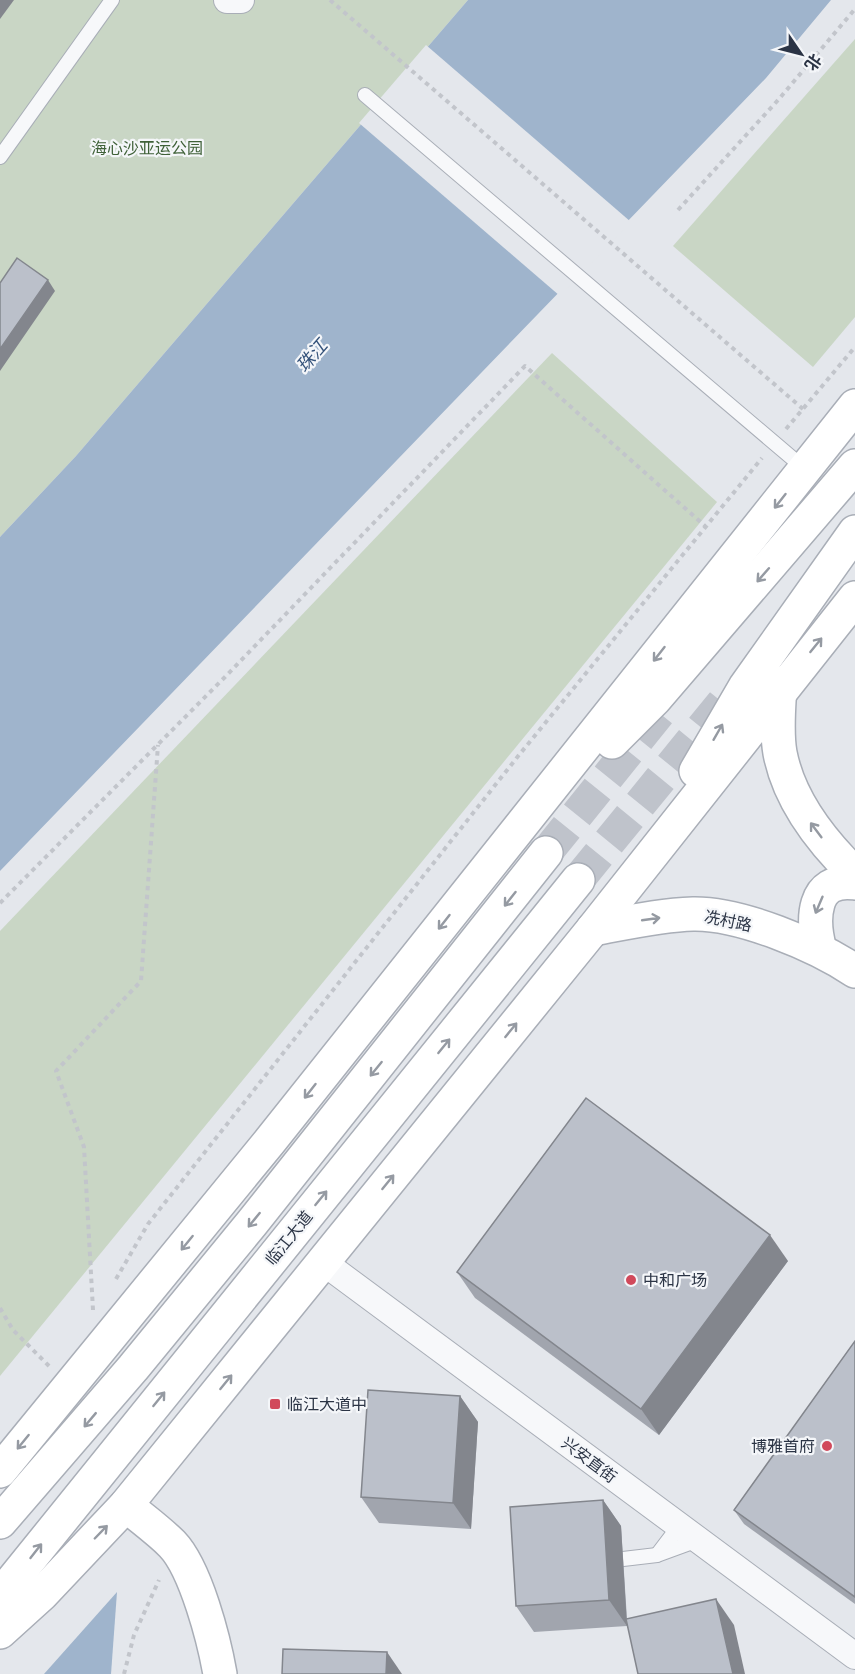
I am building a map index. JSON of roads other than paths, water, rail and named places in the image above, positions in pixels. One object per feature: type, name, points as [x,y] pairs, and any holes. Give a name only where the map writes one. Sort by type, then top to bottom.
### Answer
[{"type":"main road","points":[[0,1471],[270,1141],[855,406]]},
{"type":"main road","points":[[520,827],[655,699],[855,466]]},
{"type":"main road","points":[[662,840],[717,733],[782,632],[855,532]]},
{"type":"main road","points":[[0,1632],[42,1594],[126,1505],[593,929],[855,598]]},
{"type":"main road","points":[[782,632],[780,753],[791,784],[808,820],[833,853],[855,874]]},
{"type":"main road","points":[[0,1522],[133,1368],[252,1223],[546,853]]},
{"type":"main road","name":"临江大道","points":[[0,1596],[579,880]]},
{"type":"main road","points":[[820,950],[814,926],[816,909],[821,898],[830,887],[843,881],[855,883]]},
{"type":"main road","name":"冼村路","points":[[593,929],[647,919],[695,914],[733,920],[784,934],[820,950],[855,971]]},
{"type":"main road","points":[[126,1505],[174,1546],[197,1590],[215,1643],[220,1674]]},
{"type":"street","points":[[227,0],[241,0]]},
{"type":"street","name":"兴安直街","points":[[323,1262],[854,1654]]},
{"type":"lane","points":[[0,158],[112,0]]},
{"type":"lane","points":[[365,95],[805,469]]},
{"type":"lane","points":[[623,1559],[657,1555],[688,1533]]},
{"type":"lane","points":[[657,1555],[688,1533]]},
{"type":"water","name":"珠江","points":[[468,0],[831,0],[766,78],[0,871],[0,537],[76,456]]},
{"type":"water","points":[[117,1592],[111,1674],[44,1674]]},
{"type":"tunnel","points":[[578,880],[729,695]]},
{"type":"tunnel","points":[[546,853],[668,702]]},
{"type":"place","name":"中和广场","points":[[631,1280]]},
{"type":"place","name":"临江大道中","points":[[275,1404]]},
{"type":"place","name":"博雅首府","points":[[827,1446]]},
{"type":"park label","name":"海心沙亚运公园","points":[[147,148]]}]
